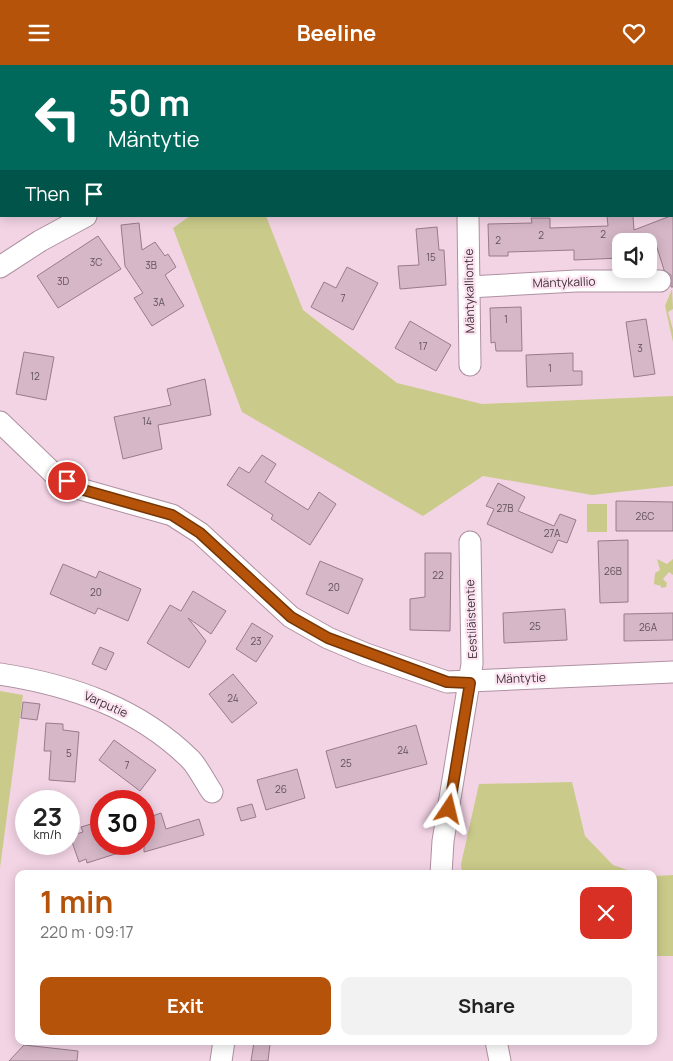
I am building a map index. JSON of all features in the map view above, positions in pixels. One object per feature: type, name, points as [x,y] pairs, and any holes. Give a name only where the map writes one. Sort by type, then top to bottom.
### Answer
[{"type":"street","points":[[0,267],[40,241],[84,217]]},
{"type":"street","name":"Mäntykalliontie","points":[[468,217],[470,365]]},
{"type":"street","name":"Mäntykallio","points":[[469,287],[576,281],[660,281]]},
{"type":"street","name":"Mäntytie","points":[[0,422],[53,473],[80,489],[172,515],[193,528],[291,617],[328,638],[447,682],[470,683],[491,679],[673,672]]},
{"type":"street","name":"Eestiläistentie","points":[[441,870],[443,841],[470,683],[473,638],[469,586],[470,542]]},
{"type":"street","name":"Varputie","points":[[0,674],[79,692],[124,709],[192,761],[212,792]]},
{"type":"street","points":[[221,1061],[223,1045]]},
{"type":"street","points":[[497,1045],[500,1061]]},
{"type":"green space","points":[[189,217],[266,217],[303,310],[397,383],[482,404],[673,396],[673,486],[592,495],[483,476],[423,516],[242,412],[173,228]]},
{"type":"green space","points":[[672,289],[673,309],[668,312],[673,330],[673,342],[665,306]]},
{"type":"green space","points":[[587,504],[607,504],[607,532],[587,532]]},
{"type":"green space","points":[[657,559],[667,564],[673,559],[673,575],[669,572],[663,579],[667,583],[666,587],[661,588],[661,586],[654,584],[655,573],[660,570]]},
{"type":"green space","points":[[0,691],[23,695],[0,868]]},
{"type":"green space","points":[[572,782],[585,836],[613,865],[627,870],[462,870],[461,864],[479,784]]},
{"type":"green space","points":[[673,875],[673,956],[657,956],[657,876]]},
{"type":"building","points":[[607,217],[633,217],[634,230],[668,217],[673,217],[673,287],[671,287],[671,275],[664,270],[657,247],[657,233],[612,233],[612,258],[574,260],[574,250],[508,252],[508,256],[489,256],[488,224],[532,223],[531,218],[550,218],[550,228],[608,226]]},
{"type":"building","points":[[139,223],[142,250],[155,242],[165,256],[168,254],[176,267],[165,275],[184,306],[152,326],[134,298],[143,293],[125,266],[121,225]]},
{"type":"building","points":[[437,227],[439,250],[444,250],[446,285],[400,289],[398,266],[419,265],[416,229]]},
{"type":"building","points":[[98,236],[121,269],[58,308],[37,276]]},
{"type":"building","points":[[347,267],[378,283],[353,330],[311,307],[324,282],[336,288]]},
{"type":"building","points":[[521,307],[522,351],[496,351],[495,342],[491,343],[490,308]]},
{"type":"building","points":[[646,319],[655,374],[634,377],[626,322]]},
{"type":"building","points":[[410,321],[451,345],[436,371],[395,348]]},
{"type":"building","points":[[24,352],[54,357],[46,400],[16,394]]},
{"type":"building","points":[[573,353],[573,371],[582,371],[582,385],[527,387],[526,355]]},
{"type":"building","points":[[205,379],[211,415],[158,425],[162,449],[123,459],[114,417],[171,405],[167,389]]},
{"type":"building","points":[[262,455],[276,464],[265,482],[308,510],[319,492],[336,504],[310,545],[271,519],[273,515],[227,485],[239,467],[249,473]]},
{"type":"building","points":[[498,483],[525,497],[518,511],[554,526],[560,514],[576,520],[567,543],[558,540],[552,553],[487,524],[494,509],[486,506]]},
{"type":"building","points":[[616,501],[673,502],[673,531],[616,531]]},
{"type":"building","points":[[628,540],[628,602],[600,603],[598,541]]},
{"type":"building","points":[[425,553],[451,553],[450,631],[410,630],[410,599],[425,597]]},
{"type":"building","points":[[320,561],[363,579],[348,614],[306,594]]},
{"type":"building","points":[[63,564],[96,578],[99,571],[141,589],[128,621],[98,608],[95,614],[50,594]]},
{"type":"building","points":[[193,591],[226,611],[211,634],[188,618],[206,641],[189,668],[147,643],[170,605],[181,611]]},
{"type":"building","points":[[565,609],[567,640],[504,643],[503,613]]},
{"type":"building","points":[[673,613],[673,640],[624,641],[624,614]]},
{"type":"building","points":[[252,623],[273,636],[256,662],[236,649]]},
{"type":"building","points":[[100,647],[114,653],[106,670],[92,664]]},
{"type":"building","points":[[233,674],[257,703],[232,723],[209,694]]},
{"type":"building","points":[[23,702],[40,704],[37,720],[21,718]]},
{"type":"building","points":[[46,723],[63,724],[63,730],[79,732],[75,782],[49,780],[51,751],[44,751]]},
{"type":"building","points":[[416,725],[427,764],[336,788],[326,751]]},
{"type":"building","points":[[114,740],[156,770],[141,790],[139,790],[99,760]]},
{"type":"building","points":[[297,769],[305,798],[266,810],[257,780]]},
{"type":"building","points":[[252,804],[256,817],[241,821],[237,808]]},
{"type":"building","points":[[161,813],[166,829],[199,819],[204,835],[155,849],[155,815]]},
{"type":"building","points":[[90,824],[90,855],[112,855],[87,863],[86,859],[79,862],[77,855],[80,855],[80,833],[83,832],[81,827]]},
{"type":"building","points":[[24,1045],[78,1051],[77,1061],[9,1061]]},
{"type":"building","points":[[254,1045],[270,1045],[268,1061],[251,1061]]},
{"type":"route","points":[[67,481],[80,489],[172,515],[213,544],[261,591],[291,617],[328,638],[366,654],[447,682],[470,683],[449,809]]}]
